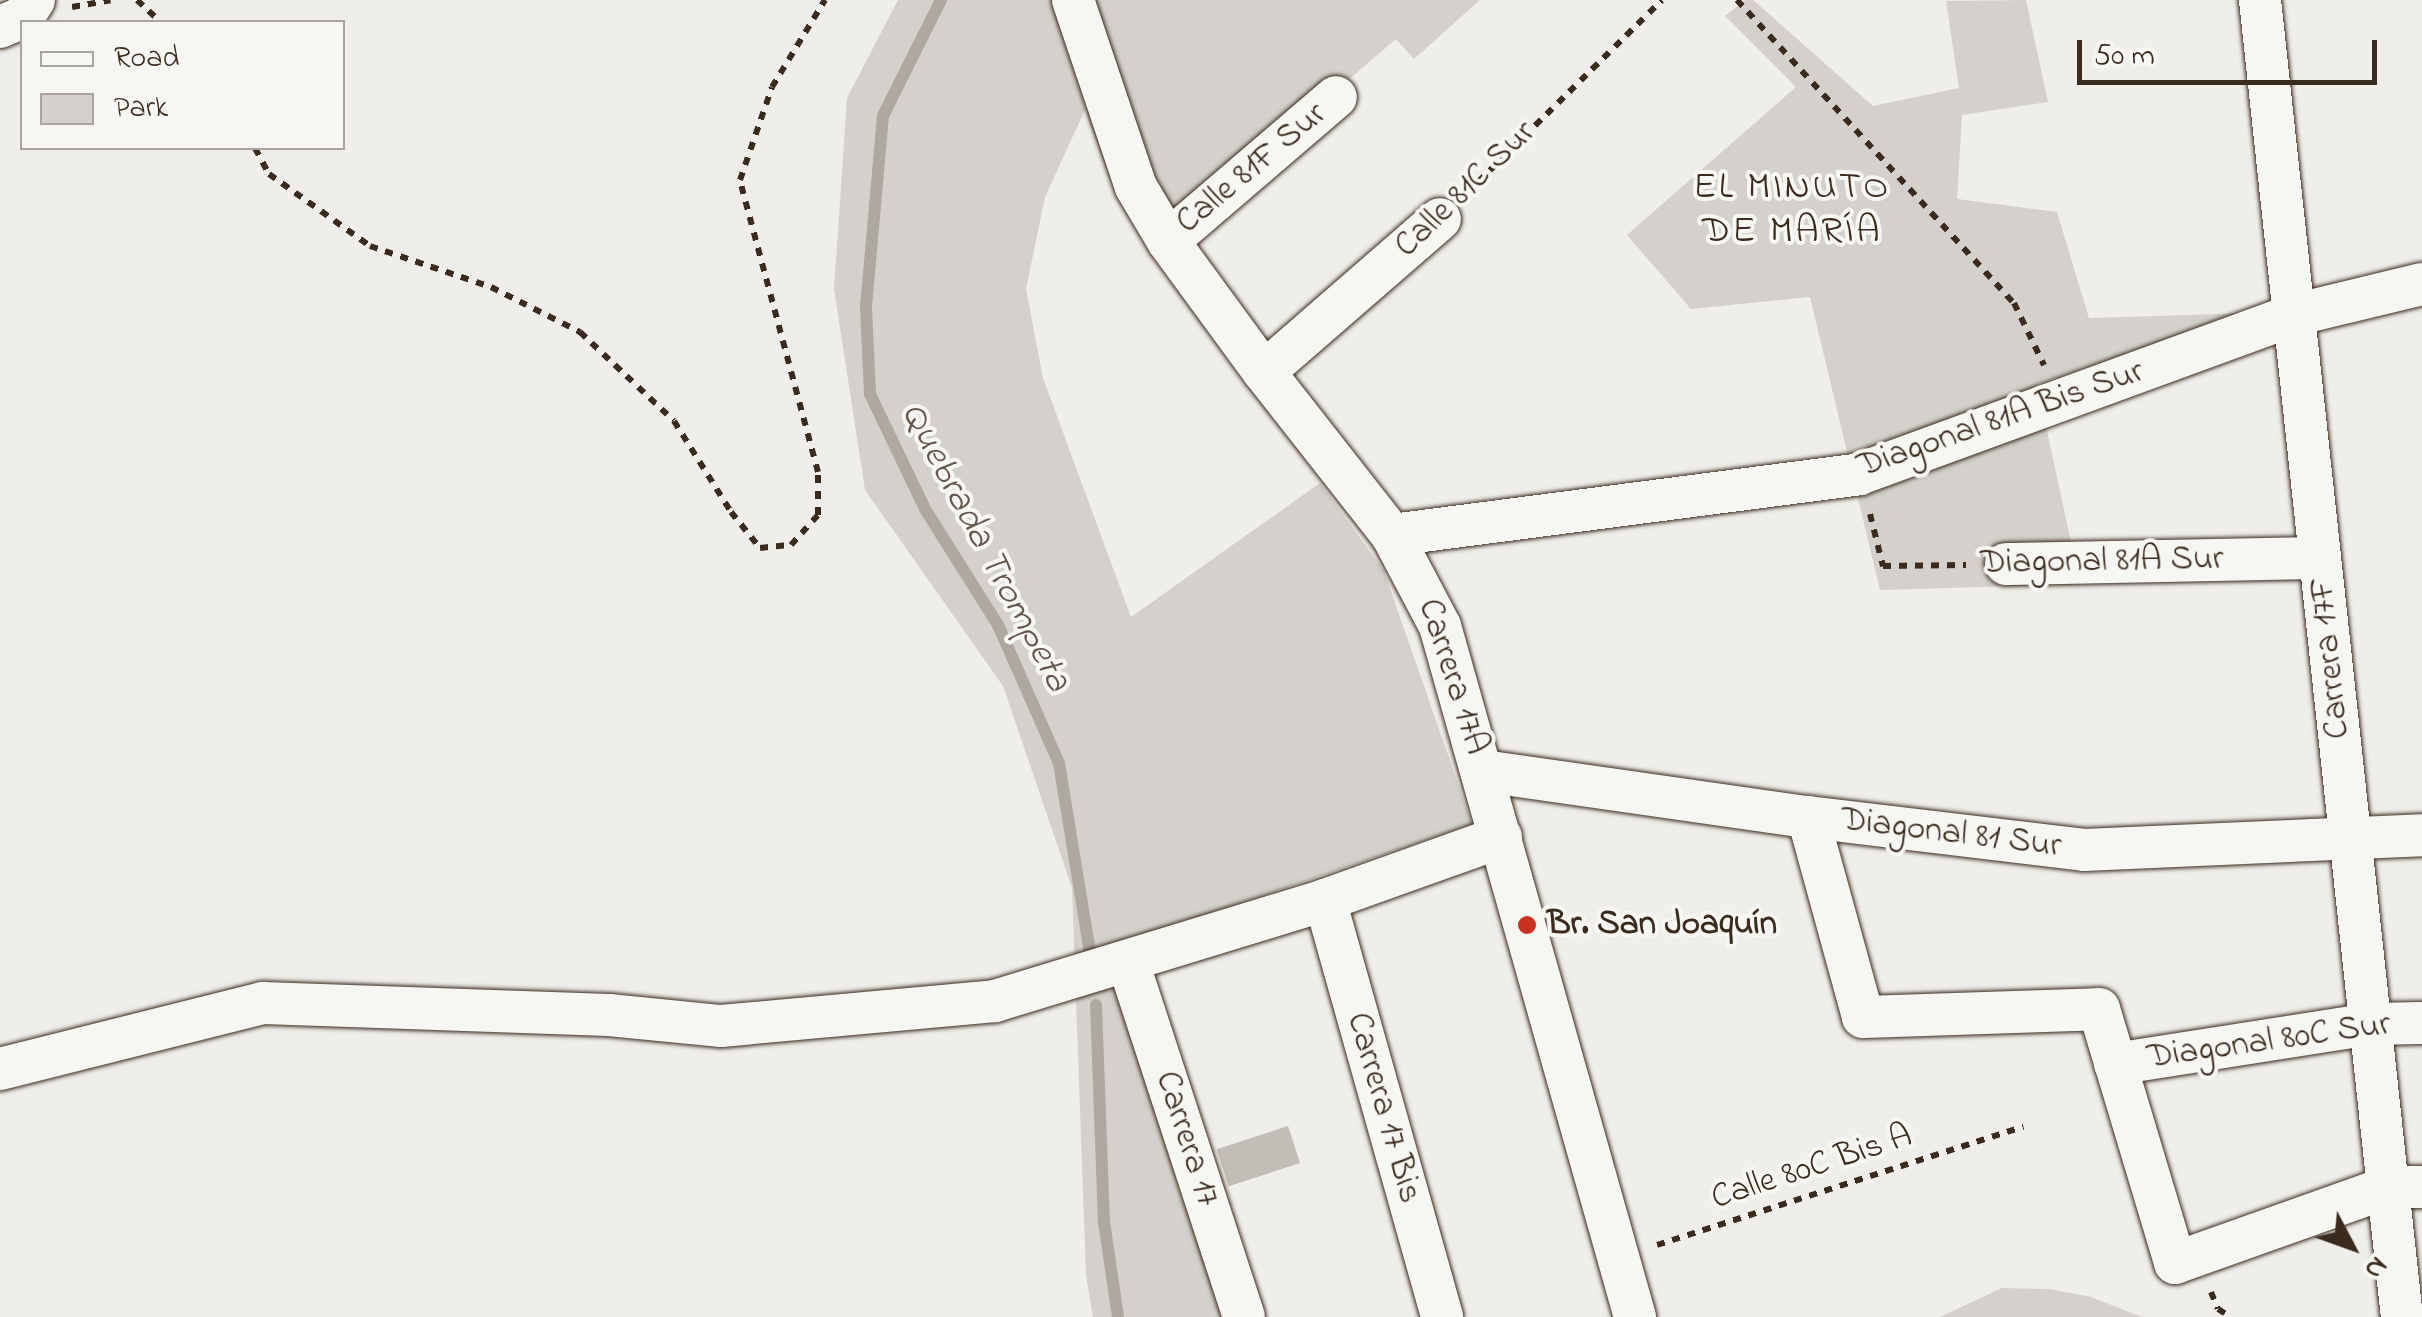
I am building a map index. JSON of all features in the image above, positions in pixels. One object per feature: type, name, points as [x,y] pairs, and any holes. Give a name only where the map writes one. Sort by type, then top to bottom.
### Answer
[{"type":"street","points":[[0,27],[23,17],[34,0]]},
{"type":"street","name":"Carrera 17A","points":[[1072,0],[1136,188],[1168,240],[1264,372],[1392,535],[1440,626],[1635,1317]]},
{"type":"street","name":"Carrera 17F","points":[[2260,0],[2371,1024],[2405,1187],[2402,1317]]},
{"type":"street","name":"Calle 81F Sur","points":[[1168,240],[1336,97]]},
{"type":"street","name":"Calle 81C Sur","points":[[1264,372],[1440,219]]},
{"type":"street","name":"Diagonal 81A Bis Sur","points":[[1392,535],[1859,474],[2294,315],[2422,284]]},
{"type":"street","name":"Diagonal 81A Sur","points":[[2006,564],[2320,558]]},
{"type":"street","name":"Diagonal 81 Sur","points":[[1483,771],[1808,818],[2084,850],[2422,835]]},
{"type":"street","points":[[1808,818],[1862,1017],[2099,1009],[2174,1263],[2405,1187]]},
{"type":"street","points":[[0,1069],[263,1003],[609,1015],[721,1026],[996,1001],[1325,900],[1501,837]]},
{"type":"street","name":"Carrera 17 Bis","points":[[1325,900],[1442,1317]]},
{"type":"street","name":"Carrera 17","points":[[1128,962],[1244,1317]]},
{"type":"street","name":"Diagonal 80C Sur","points":[[2116,1064],[2371,1024],[2422,1023]]},
{"type":"path","points":[[138,0],[159,20]]},
{"type":"path","points":[[257,150],[269,174],[370,246],[491,287],[580,332],[674,421],[731,512],[760,548],[791,544],[818,515],[818,472],[740,180],[772,87],[825,0]]},
{"type":"path","name":"Calle 81C Sur","points":[[1440,219],[1662,0]]},
{"type":"path","points":[[1738,0],[2014,303],[2061,400]]},
{"type":"path","name":"Diagonal 81A Sur","points":[[1859,474],[1883,566],[2006,564]]},
{"type":"path","name":"Calle 80C Bis A","points":[[1618,1257],[2022,1127]]},
{"type":"green space","points":[[898,0],[1480,0],[1414,59],[1396,39],[1151,249],[1109,177],[1085,110],[1045,197],[1026,289],[1043,378],[1131,617],[1320,483],[1384,571],[1472,824],[1140,938],[1234,1317],[1093,1317],[1086,1275],[1072,888],[1003,686],[865,490],[834,289],[847,98]]},
{"type":"green space","points":[[1745,0],[1753,0],[1873,106],[1959,88],[1946,1],[2026,0],[2048,102],[1962,115],[1957,199],[2057,212],[2089,318],[2255,313],[2037,384],[2080,584],[1880,590],[1810,297],[1691,309],[1627,235],[1796,87],[1725,16]]},
{"type":"green space","points":[[2002,1288],[2050,1289],[2091,1297],[2142,1317],[1940,1317]]},
{"type":"building","points":[[1288,1126],[1300,1163],[1229,1186],[1217,1149]]},
{"type":"waterway","name":"Quebrada Trompeta","points":[[941,0],[883,116],[866,308],[870,394],[925,509],[998,625],[1059,763],[1090,952]]},
{"type":"waterway","name":"Quebrada Trompeta","points":[[1096,1005],[1104,1222],[1118,1317]]},
{"type":"place","name":"Br. San Joaquín","points":[[1527,925]]},
{"type":"district","name":"EL MINUTO DE MARÍA","points":[[1792,210]]}]
